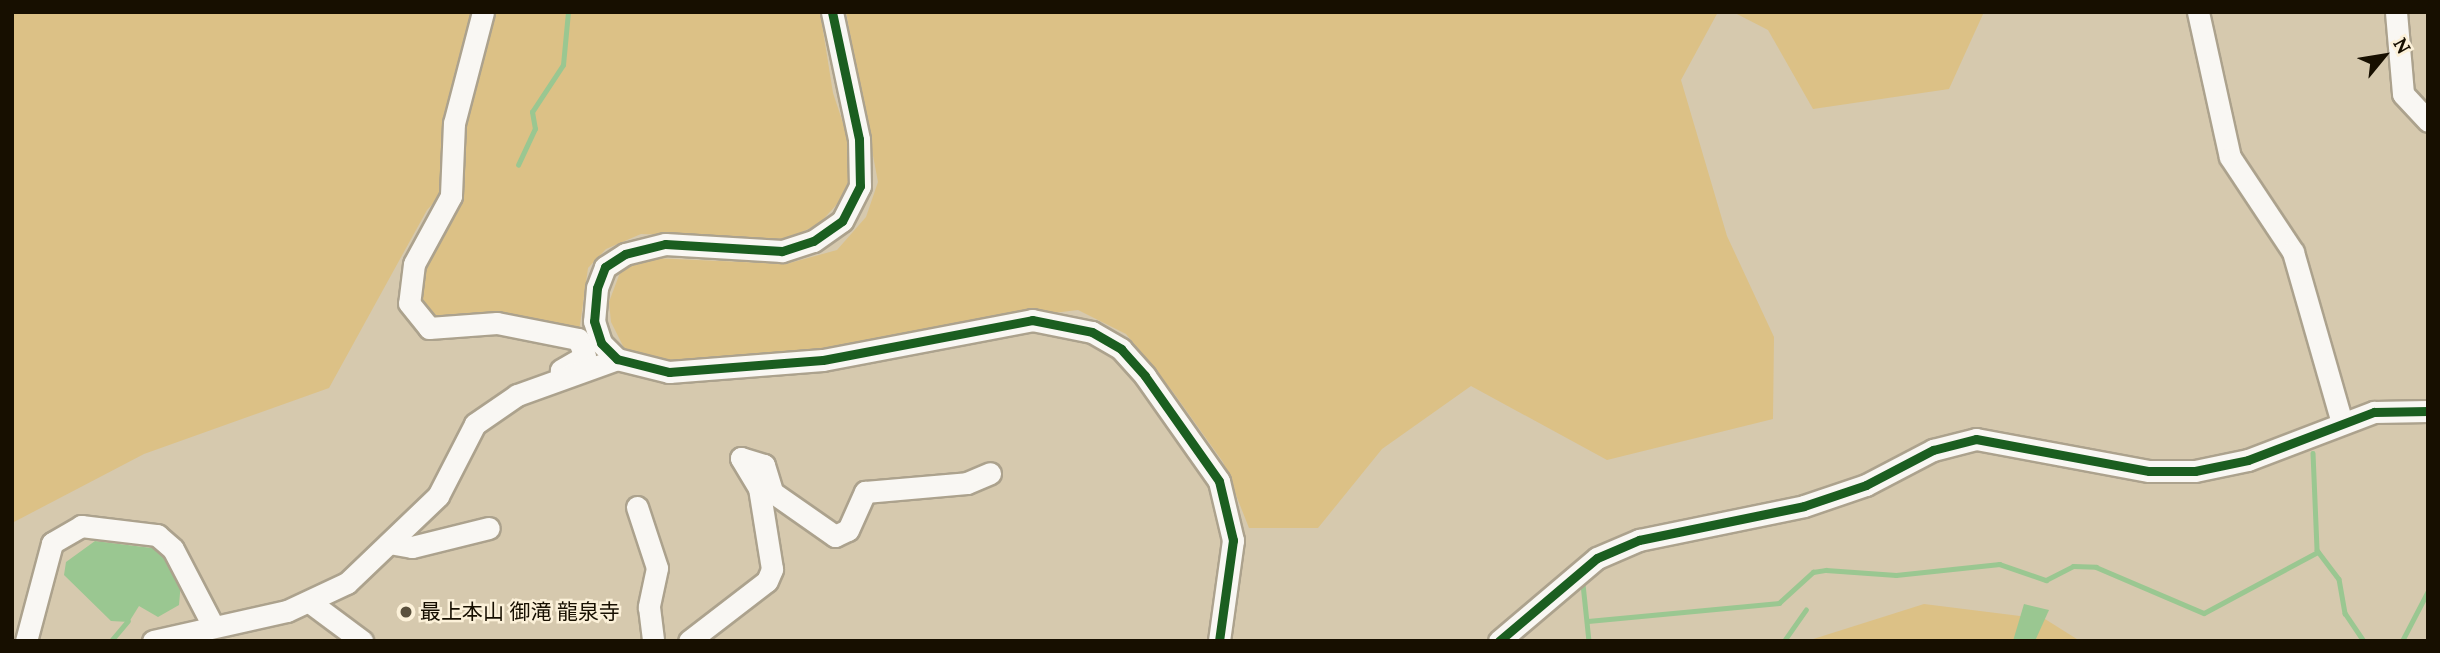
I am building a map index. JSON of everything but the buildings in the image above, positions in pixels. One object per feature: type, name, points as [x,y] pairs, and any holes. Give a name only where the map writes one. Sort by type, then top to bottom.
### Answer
[{"type":"street","points":[[153,641],[212,624],[311,603],[347,583],[438,496],[475,424],[585,356],[578,339],[497,323],[429,328],[409,303],[414,264],[452,196],[454,123],[483,12]]},
{"type":"street","points":[[832,12],[859,139],[860,186],[842,221],[813,241],[782,251],[665,244],[625,254],[605,267],[594,321],[601,343],[617,359],[669,372],[743,369],[1032,320],[1092,332],[1121,349],[1145,376],[1219,481],[1233,540],[1219,641]]},
{"type":"street","points":[[2198,12],[2230,157],[2293,252],[2342,423]]},
{"type":"street","points":[[2396,12],[2403,94],[2428,121]]},
{"type":"street","points":[[537,386],[564,382],[617,359]]},
{"type":"street","points":[[1499,641],[1597,558],[1639,540],[1804,506],[1866,485],[1933,450],[1976,439],[2149,471],[2195,471],[2248,460],[2342,423],[2423,404]]},
{"type":"street","points":[[689,641],[767,581],[772,569],[759,488],[741,458],[765,465],[772,492],[835,536],[848,530],[865,492],[967,483],[990,473]]},
{"type":"street","points":[[637,507],[657,568],[649,607],[653,641]]},
{"type":"street","points":[[26,641],[52,543],[81,526],[157,535],[173,549],[212,624]]},
{"type":"street","points":[[389,543],[412,547],[489,528]]},
{"type":"street","points":[[311,603],[362,641]]},
{"type":"shaded area","points":[[12,12],[474,12],[443,122],[441,195],[427,210],[329,388],[144,454],[12,523]]},
{"type":"shaded area","points":[[492,12],[820,12],[833,93],[849,141],[850,178],[838,203],[819,224],[787,239],[641,234],[606,249],[588,268],[579,332],[453,326],[421,314],[415,280]]},
{"type":"shaded area","points":[[846,12],[1718,12],[1681,80],[1727,236],[1774,337],[1773,419],[1607,460],[1471,386],[1382,449],[1318,528],[1249,528],[1223,462],[1173,392],[1126,334],[1078,310],[929,328],[818,354],[653,361],[625,350],[611,322],[609,302],[621,270],[651,258],[786,264],[837,250],[866,217],[878,182]]},
{"type":"shaded area","points":[[1733,12],[1984,12],[1949,89],[1813,109],[1768,30]]},
{"type":"shaded area","points":[[95,541],[160,549],[181,582],[179,605],[158,617],[139,606],[129,622],[111,621],[64,575],[66,562]]},
{"type":"shaded area","points":[[1924,604],[2045,619],[2080,641],[1807,641]]},
{"type":"shaded area","points":[[2024,604],[2049,610],[2035,641],[2013,641]]},
{"type":"waterway","points":[[518,165],[535,129],[532,112],[563,65],[568,12]]},
{"type":"waterway","points":[[2313,453],[2317,550],[2339,579],[2345,613],[2364,641]]},
{"type":"waterway","points":[[1588,621],[1779,603],[1813,572],[1826,570],[1896,575],[1999,564],[2046,580],[2073,566],[2096,567],[2204,613],[2318,552]]},
{"type":"waterway","points":[[1583,584],[1589,641]]},
{"type":"waterway","points":[[2402,641],[2428,591]]},
{"type":"waterway","points":[[1784,641],[1806,610]]},
{"type":"waterway","points":[[111,641],[128,621]]},
{"type":"cycle path","points":[[832,12],[859,139],[860,186],[842,221],[813,241],[782,251],[665,244],[625,254],[605,267],[597,288],[594,321],[601,343],[617,359],[669,372],[823,360],[1032,320],[1092,332],[1121,349],[1145,376],[1219,481],[1233,540],[1219,641]]},
{"type":"cycle path","points":[[1499,641],[1597,558],[1639,540],[1804,506],[1866,485],[1933,450],[1976,439],[2149,471],[2195,471],[2248,460],[2374,412],[2428,411]]},
{"type":"place","name":"最上本山 御滝 龍泉寺","points":[[406,612]]}]
